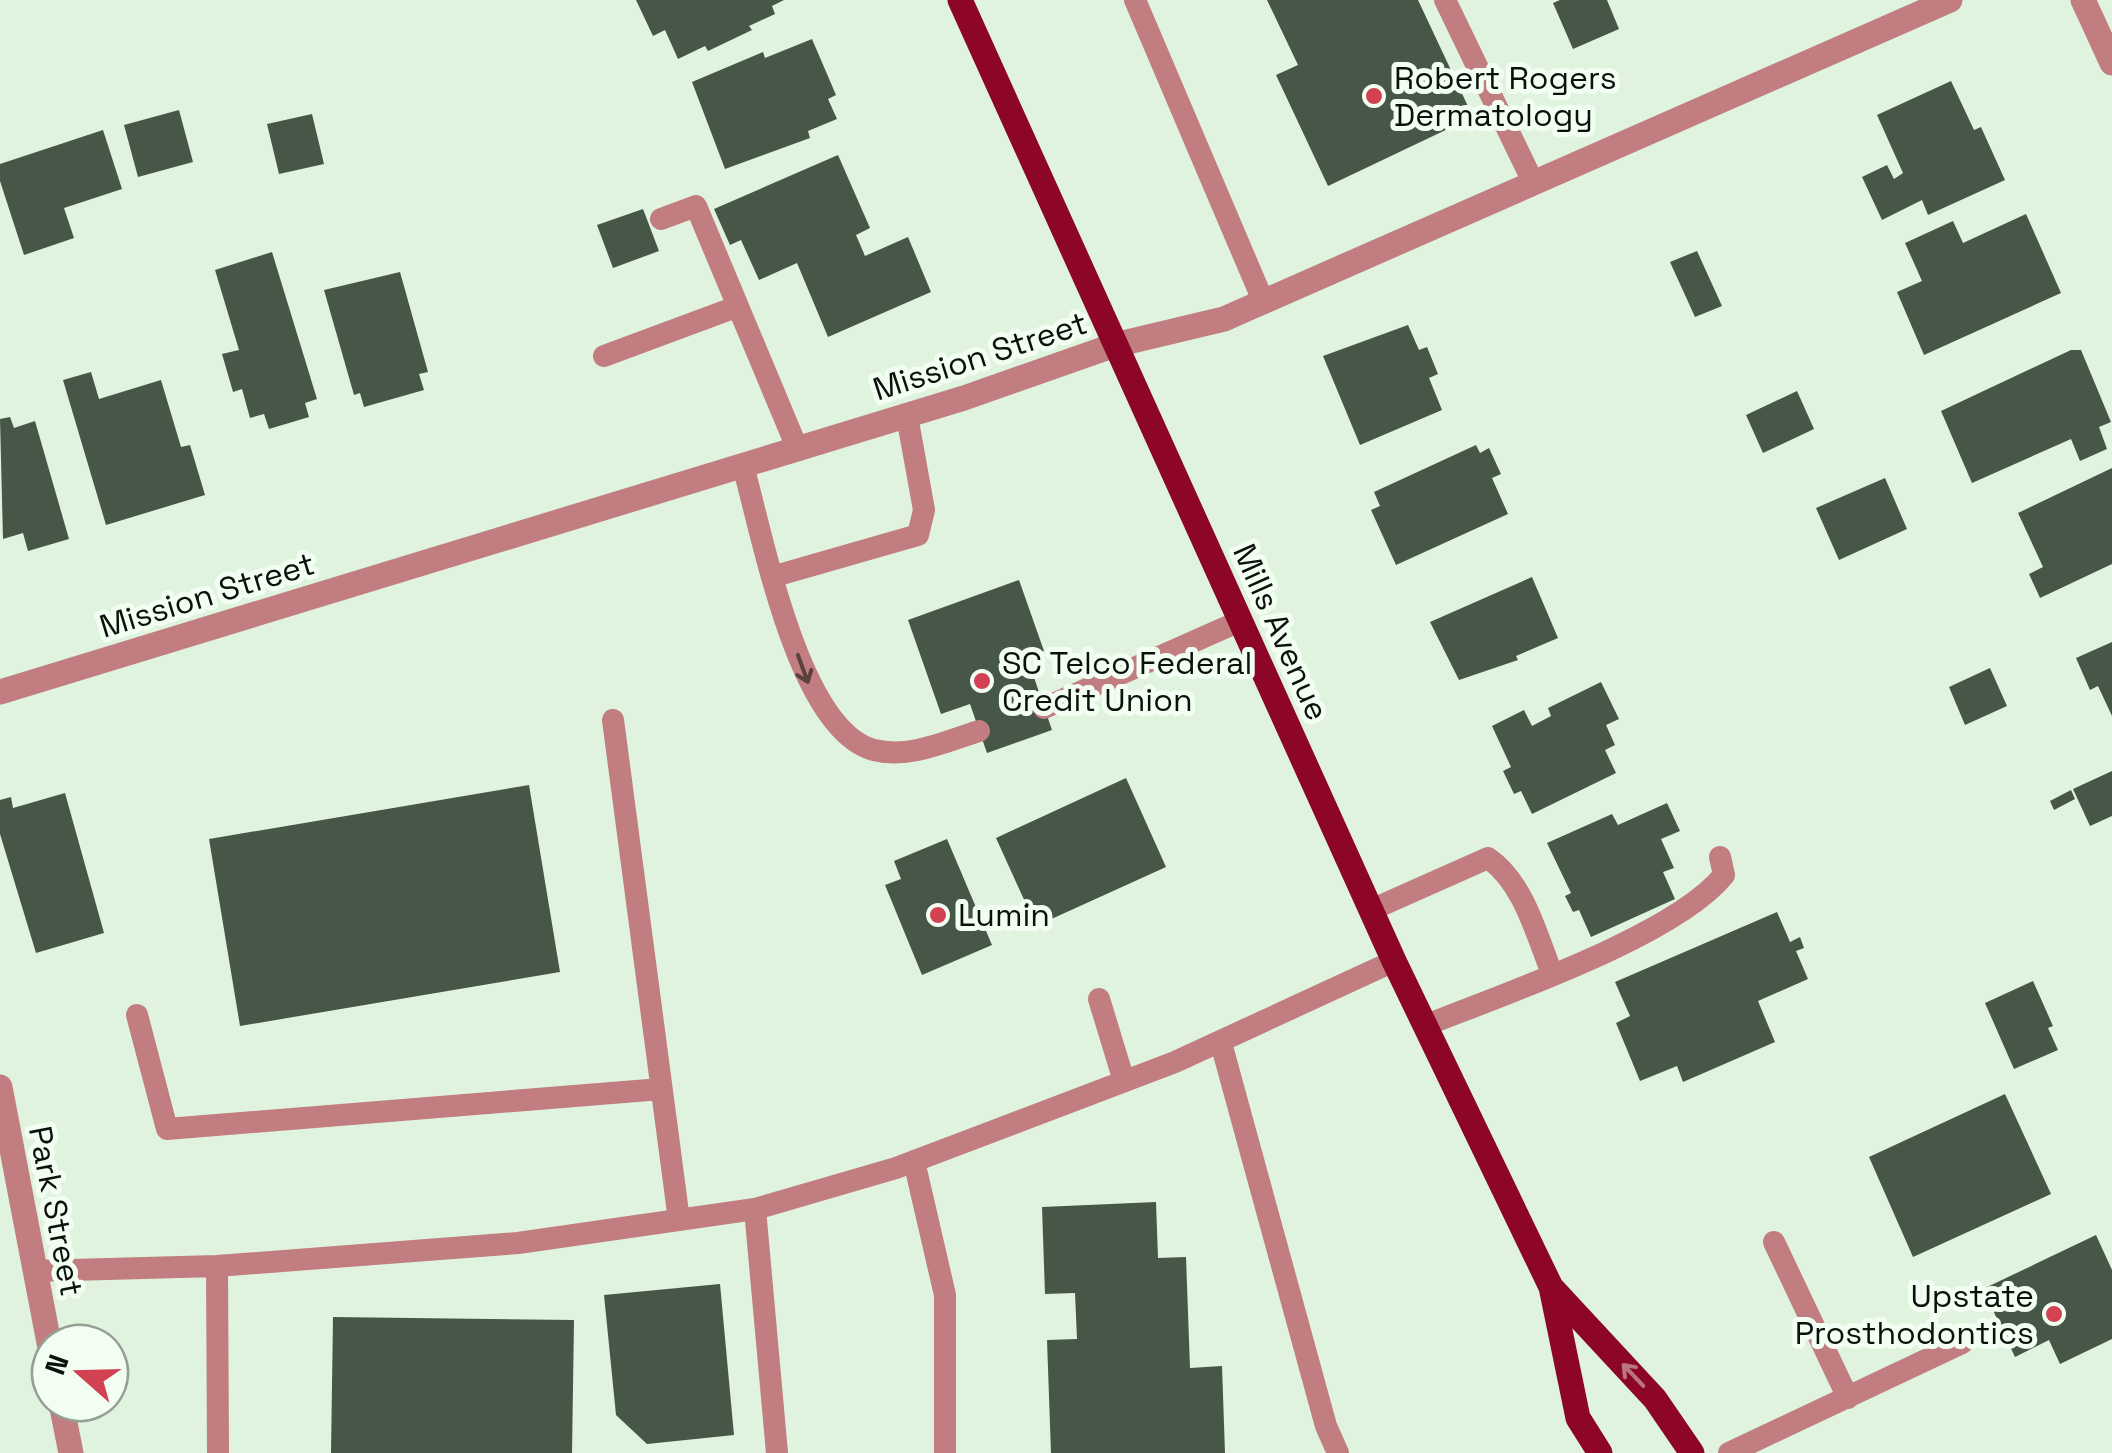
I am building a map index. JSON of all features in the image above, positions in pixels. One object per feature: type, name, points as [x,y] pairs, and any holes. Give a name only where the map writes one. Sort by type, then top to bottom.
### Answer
[{"type":"main road","name":"Mills Avenue","points":[[960,0],[1394,961],[1551,1287],[1578,1418],[1600,1453]]},
{"type":"main road","name":"Mills Avenue","points":[[1551,1287],[1656,1399],[1692,1453]]},
{"type":"street","name":"Mission Street","points":[[0,692],[908,416],[1115,346],[1199,327],[1264,303],[1950,0]]},
{"type":"street","points":[[2084,0],[2112,63]]},
{"type":"street","name":"Park Street","points":[[0,1087],[45,1323]]},
{"type":"street","points":[[65,1423],[71,1453]]},
{"type":"lane","points":[[1135,0],[1264,303]]},
{"type":"lane","points":[[1445,0],[1533,182]]},
{"type":"lane","points":[[661,218],[696,206],[798,450]]},
{"type":"lane","points":[[604,356],[736,308]]},
{"type":"lane","points":[[775,576],[918,535],[924,510],[908,416]]},
{"type":"lane","points":[[743,466],[806,679],[830,721],[872,750],[910,752],[979,732]]},
{"type":"lane","points":[[1044,708],[1240,622]]},
{"type":"lane","points":[[612,720],[678,1220]]},
{"type":"lane","points":[[1424,1026],[1552,974],[1673,917],[1712,891],[1724,875],[1720,857]]},
{"type":"lane","points":[[1371,910],[1488,858],[1501,868],[1519,894],[1552,974]]},
{"type":"lane","points":[[34,1271],[217,1266],[518,1243],[755,1209],[914,1162],[1124,1081],[1221,1042],[1394,961]]},
{"type":"lane","points":[[1099,999],[1124,1081]]},
{"type":"lane","points":[[138,1014],[167,1129],[662,1089]]},
{"type":"lane","points":[[1221,1042],[1326,1426],[1338,1453]]},
{"type":"lane","points":[[914,1162],[945,1294],[945,1453]]},
{"type":"lane","points":[[755,1209],[777,1453]]},
{"type":"lane","points":[[1774,1242],[1848,1398]]},
{"type":"lane","points":[[217,1266],[218,1453]]},
{"type":"lane","points":[[1729,1453],[1962,1343]]},
{"type":"building","points":[[636,0],[784,0],[772,6],[775,14],[749,26],[752,30],[708,51],[705,46],[678,59],[665,30],[653,36]]},
{"type":"building","name":"Robert Rogers Dermatology","points":[[1267,0],[1418,0],[1473,117],[1328,186],[1276,75],[1298,65]]},
{"type":"building","points":[[1607,0],[1619,29],[1573,49],[1553,3]]},
{"type":"building","points":[[812,39],[836,95],[828,99],[837,119],[808,131],[810,138],[725,169],[692,82],[763,52],[765,58]]},
{"type":"building","points":[[1951,81],[1974,130],[1981,127],[2005,180],[1928,215],[1922,200],[1882,220],[1862,177],[1887,165],[1894,179],[1903,173],[1877,115]]},
{"type":"building","points":[[179,110],[193,162],[138,177],[124,125]]},
{"type":"building","points":[[312,114],[324,164],[279,174],[267,124]]},
{"type":"building","points":[[103,130],[122,189],[64,208],[74,238],[24,255],[0,181],[0,164]]},
{"type":"building","points":[[838,155],[870,228],[856,235],[865,256],[908,237],[931,292],[828,337],[797,263],[759,280],[741,240],[730,245],[714,209]]},
{"type":"building","points":[[643,209],[659,251],[613,268],[597,225]]},
{"type":"building","points":[[2026,214],[2061,293],[1924,355],[1897,292],[1922,281],[1905,243],[1953,221],[1963,243]]},
{"type":"building","points":[[1697,251],[1722,306],[1695,317],[1670,262]]},
{"type":"building","points":[[272,252],[317,399],[305,403],[309,417],[269,429],[264,414],[250,418],[242,389],[233,392],[222,354],[239,350],[215,270]]},
{"type":"building","points":[[400,272],[428,372],[419,374],[424,390],[364,407],[360,393],[354,395],[324,290]]},
{"type":"building","points":[[1408,325],[1419,350],[1427,347],[1438,374],[1429,378],[1442,410],[1360,445],[1323,356]]},
{"type":"building","points":[[2071,350],[2081,350],[2111,422],[2099,427],[2107,449],[2080,461],[2071,439],[1972,483],[1941,411]]},
{"type":"building","points":[[91,372],[99,399],[161,380],[181,447],[190,445],[205,495],[106,525],[63,380]]},
{"type":"building","points":[[1797,391],[1814,429],[1763,453],[1746,415]]},
{"type":"building","points":[[10,417],[14,428],[35,421],[69,539],[28,551],[23,533],[3,539],[0,419]]},
{"type":"building","points":[[1476,445],[1480,453],[1489,448],[1501,474],[1492,478],[1508,514],[1396,565],[1371,510],[1380,506],[1374,492]]},
{"type":"building","points":[[2112,468],[2112,564],[2040,598],[2029,574],[2043,567],[2018,513]]},
{"type":"building","points":[[1885,478],[1907,529],[1839,560],[1816,508]]},
{"type":"building","points":[[1532,577],[1558,638],[1516,656],[1518,660],[1459,680],[1430,622]]},
{"type":"building","name":"SC Telco Federal Credit Union","points":[[1019,580],[1044,651],[1027,657],[1052,730],[987,753],[970,704],[941,714],[908,620]]},
{"type":"building","points":[[2112,642],[2112,716],[2098,686],[2090,690],[2076,658]]},
{"type":"building","points":[[1990,668],[2007,706],[1965,725],[1949,687]]},
{"type":"building","points":[[1601,682],[1619,719],[1606,725],[1615,745],[1605,750],[1616,773],[1532,814],[1521,791],[1514,794],[1503,771],[1511,767],[1492,726],[1524,710],[1532,726],[1551,716],[1548,708]]},
{"type":"building","points":[[2112,771],[2112,816],[2090,826],[2073,789]]},
{"type":"building","points":[[1126,778],[1166,867],[1036,926],[996,838]]},
{"type":"building","points":[[529,785],[560,972],[240,1026],[209,839]]},
{"type":"building","points":[[2071,790],[2075,799],[2054,810],[2050,801]]},
{"type":"building","points":[[65,793],[104,933],[36,953],[0,834],[0,800],[11,797],[13,808]]},
{"type":"building","points":[[1667,803],[1680,831],[1661,839],[1674,868],[1663,872],[1675,899],[1591,937],[1579,910],[1573,912],[1565,896],[1571,893],[1547,843],[1612,814],[1618,825]]},
{"type":"building","name":"Lumin","points":[[947,839],[992,945],[922,975],[885,885],[901,879],[894,861]]},
{"type":"building","points":[[1777,912],[1790,942],[1800,937],[1804,948],[1796,951],[1808,979],[1758,1001],[1775,1042],[1683,1082],[1677,1066],[1640,1081],[1616,1023],[1630,1016],[1615,982]]},
{"type":"building","points":[[2033,981],[2053,1026],[2048,1028],[2058,1050],[2014,1069],[1985,1003]]},
{"type":"building","points":[[2005,1094],[2051,1194],[1913,1257],[1869,1157]]},
{"type":"building","points":[[1156,1202],[1158,1258],[1186,1257],[1190,1368],[1222,1366],[1225,1453],[1051,1453],[1047,1340],[1077,1339],[1075,1293],[1045,1294],[1042,1207]]},
{"type":"building","name":"Upstate Prosthodontics","points":[[2096,1235],[2112,1270],[2112,1339],[2060,1364],[2049,1340],[2015,1357],[1983,1289]]},
{"type":"building","points":[[720,1284],[734,1435],[647,1444],[616,1415],[604,1295]]},
{"type":"building","points":[[333,1317],[574,1320],[572,1453],[331,1453]]},
{"type":"place","name":"Robert Rogers Dermatology","points":[[1374,96]]},
{"type":"place","name":"SC Telco Federal Credit Union","points":[[982,681]]},
{"type":"place","name":"Lumin","points":[[938,915]]},
{"type":"place","name":"Upstate Prosthodontics","points":[[2054,1314]]}]
